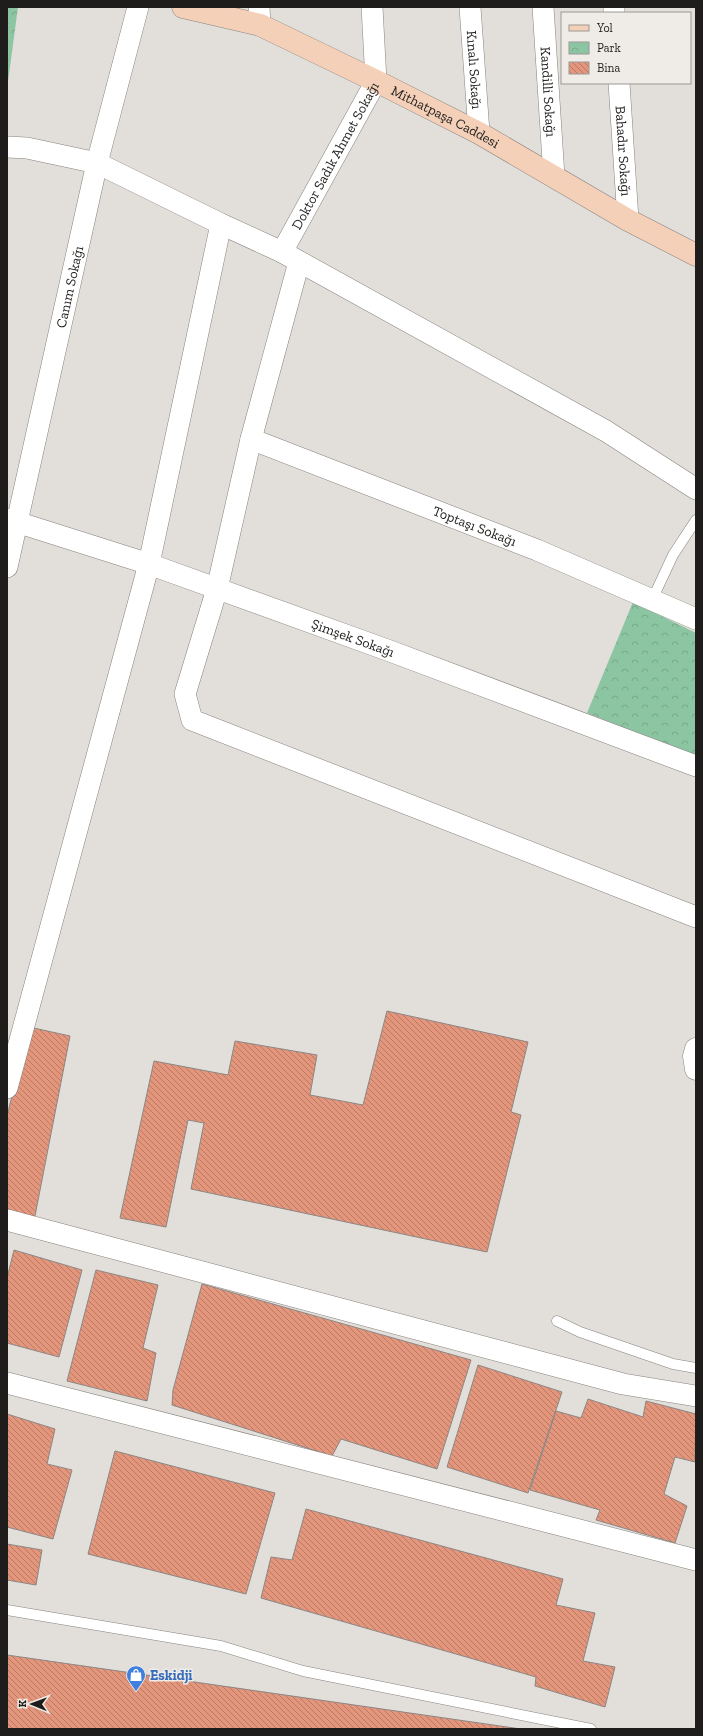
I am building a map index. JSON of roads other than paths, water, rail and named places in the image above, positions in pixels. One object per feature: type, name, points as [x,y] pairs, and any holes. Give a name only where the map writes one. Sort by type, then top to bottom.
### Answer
[{"type":"main road","name":"Mithatpaşa Caddesi","points":[[183,7],[259,16],[376,81],[479,133],[628,220],[696,255]]},
{"type":"street","name":"Canım Sokağı","points":[[7,567],[12,520],[97,162],[138,7]]},
{"type":"street","name":"Doktor Sadık Ahmet Sokağı","points":[[372,7],[376,81],[291,257],[217,589],[185,694],[192,720],[696,917]]},
{"type":"street","name":"Kınalı Sokağı","points":[[470,7],[479,133]]},
{"type":"street","name":"Kandilli Sokağı","points":[[543,7],[554,177]]},
{"type":"street","name":"Bahadır Sokağı","points":[[619,84],[628,220]]},
{"type":"street","points":[[7,147],[27,148],[97,162],[291,257],[606,431],[696,489]]},
{"type":"street","points":[[7,1088],[149,564],[221,224]]},
{"type":"street","name":"Toptaşı Sokağı","points":[[251,439],[537,550],[696,619]]},
{"type":"street","name":"Şimşek Sokağı","points":[[12,520],[149,564],[390,651],[696,766]]},
{"type":"street","points":[[7,1220],[623,1384],[696,1396]]},
{"type":"street","points":[[7,1383],[696,1560]]},
{"type":"lane","points":[[652,600],[673,555],[696,520]]},
{"type":"lane","points":[[557,1322],[580,1332],[673,1364],[696,1368]]},
{"type":"lane","points":[[7,1610],[221,1646],[303,1671],[591,1729]]},
{"type":"place","name":"Eskidji","points":[[136,1692]]}]
